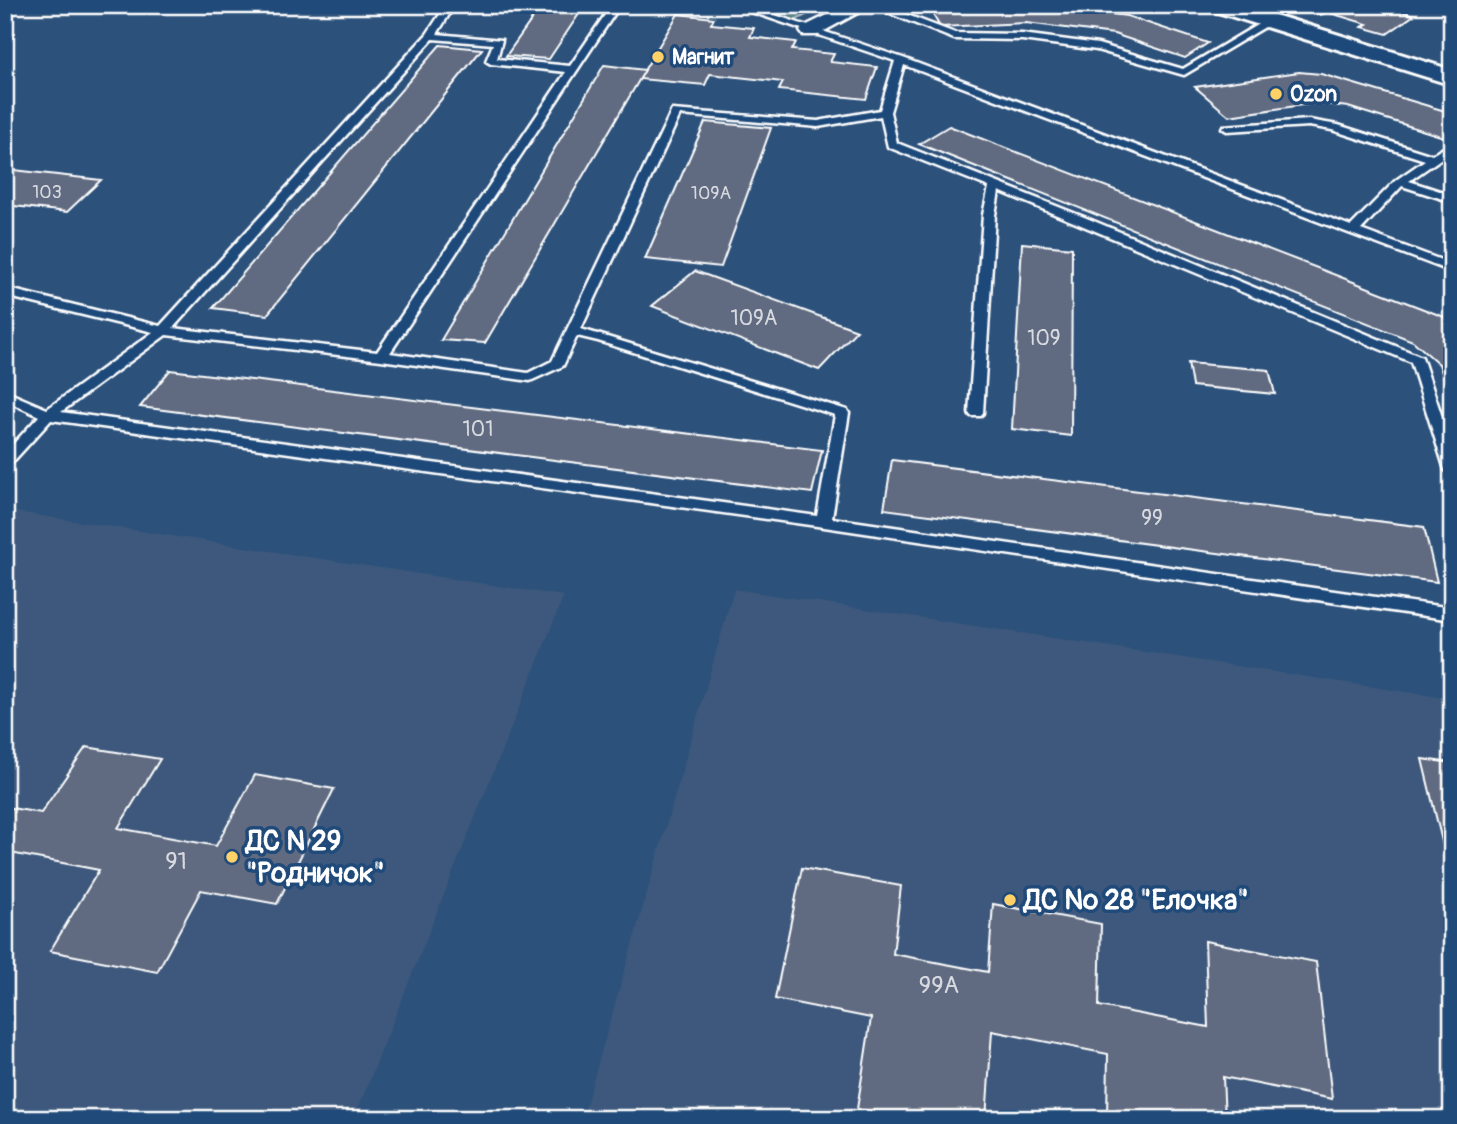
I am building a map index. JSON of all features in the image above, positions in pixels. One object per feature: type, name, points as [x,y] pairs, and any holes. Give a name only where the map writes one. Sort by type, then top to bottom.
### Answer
[{"type":"main road","points":[[1219,5],[1452,78]]},
{"type":"street","points":[[810,31],[863,5]]},
{"type":"lane","points":[[5,462],[48,415],[163,331],[431,36],[451,5]]},
{"type":"lane","points":[[381,356],[571,69],[612,11],[627,5]]},
{"type":"lane","points":[[735,5],[900,60],[1452,268]]},
{"type":"lane","points":[[872,5],[954,36],[1022,37],[1098,47],[1184,72],[1270,21]]},
{"type":"lane","points":[[431,36],[499,42],[491,61],[571,69]]},
{"type":"lane","points":[[900,60],[885,112],[892,145],[1417,360],[1452,470]]},
{"type":"lane","points":[[5,292],[163,331],[381,356],[530,377],[558,363],[676,112],[818,124],[885,112]]},
{"type":"lane","points":[[1227,128],[1309,124],[1334,127],[1434,159]]},
{"type":"lane","points":[[1353,231],[1400,182],[1452,146]]},
{"type":"lane","points":[[1400,182],[1452,199]]},
{"type":"lane","points":[[976,413],[989,215],[995,185]]},
{"type":"lane","points":[[573,331],[842,413],[824,522]]},
{"type":"lane","points":[[5,395],[48,415],[824,522],[1452,614]]},
{"type":"shaded area","name":"ДС N 29 \"Родничок\"","points":[[16,512],[564,596],[354,1119],[5,1119],[5,525]]},
{"type":"shaded area","name":"ДС № 28 \"Елочка\"","points":[[734,589],[1452,699],[1452,1119],[582,1119]]},
{"type":"green space","points":[[747,5],[825,5],[791,23]]},
{"type":"building","points":[[542,5],[585,5],[549,59],[506,56]]},
{"type":"building","points":[[1048,5],[1127,16],[1208,43],[1185,58],[1114,34],[1026,23],[940,27],[928,6]]},
{"type":"building","points":[[1309,5],[1382,5],[1414,15],[1387,34],[1362,27],[1367,24],[1327,12],[1322,15],[1303,9]]},
{"type":"building","points":[[678,14],[714,18],[711,24],[754,28],[750,37],[796,42],[792,50],[834,54],[830,62],[877,67],[866,99],[779,90],[783,82],[710,74],[705,85],[639,79]]},
{"type":"building","points":[[440,45],[482,49],[267,315],[213,308]]},
{"type":"building","points":[[604,65],[645,70],[485,343],[441,340]]},
{"type":"building","points":[[1299,72],[1321,74],[1452,113],[1452,129],[1444,137],[1348,107],[1316,103],[1229,116],[1195,87]]},
{"type":"building","points":[[705,122],[771,128],[721,267],[645,259]]},
{"type":"building","points":[[949,126],[1452,320],[1452,402],[1439,364],[1413,341],[919,144]]},
{"type":"building","points":[[5,169],[101,180],[67,212],[5,205]]},
{"type":"building","points":[[1022,243],[1072,248],[1071,436],[1012,429]]},
{"type":"building","points":[[695,271],[857,330],[819,370],[652,306]]},
{"type":"building","points":[[1188,363],[1269,370],[1275,394],[1192,386]]},
{"type":"building","points":[[170,370],[822,450],[812,493],[140,407]]},
{"type":"building","points":[[892,460],[1424,527],[1437,582],[884,509]]},
{"type":"building","points":[[86,747],[160,759],[118,828],[216,846],[255,775],[334,789],[277,904],[201,890],[157,972],[50,951],[99,870],[5,852],[5,807],[41,813]]},
{"type":"building","points":[[1422,759],[1452,763],[1452,870],[1449,870]]},
{"type":"building","points":[[802,868],[901,886],[893,954],[988,972],[993,904],[1101,924],[1099,1006],[1208,1027],[1205,941],[1316,962],[1332,1099],[1223,1077],[1225,1119],[1107,1119],[1108,1054],[992,1031],[986,1119],[905,1119],[857,1109],[871,1018],[775,999]]},
{"type":"place","name":"Магнит","points":[[658,57]]},
{"type":"place","name":"Ozon","points":[[1276,94]]},
{"type":"place","name":"ДС N 29 \"Родничок\"","points":[[232,857]]},
{"type":"place","name":"ДС № 28 \"Елочка\"","points":[[1010,900]]}]
